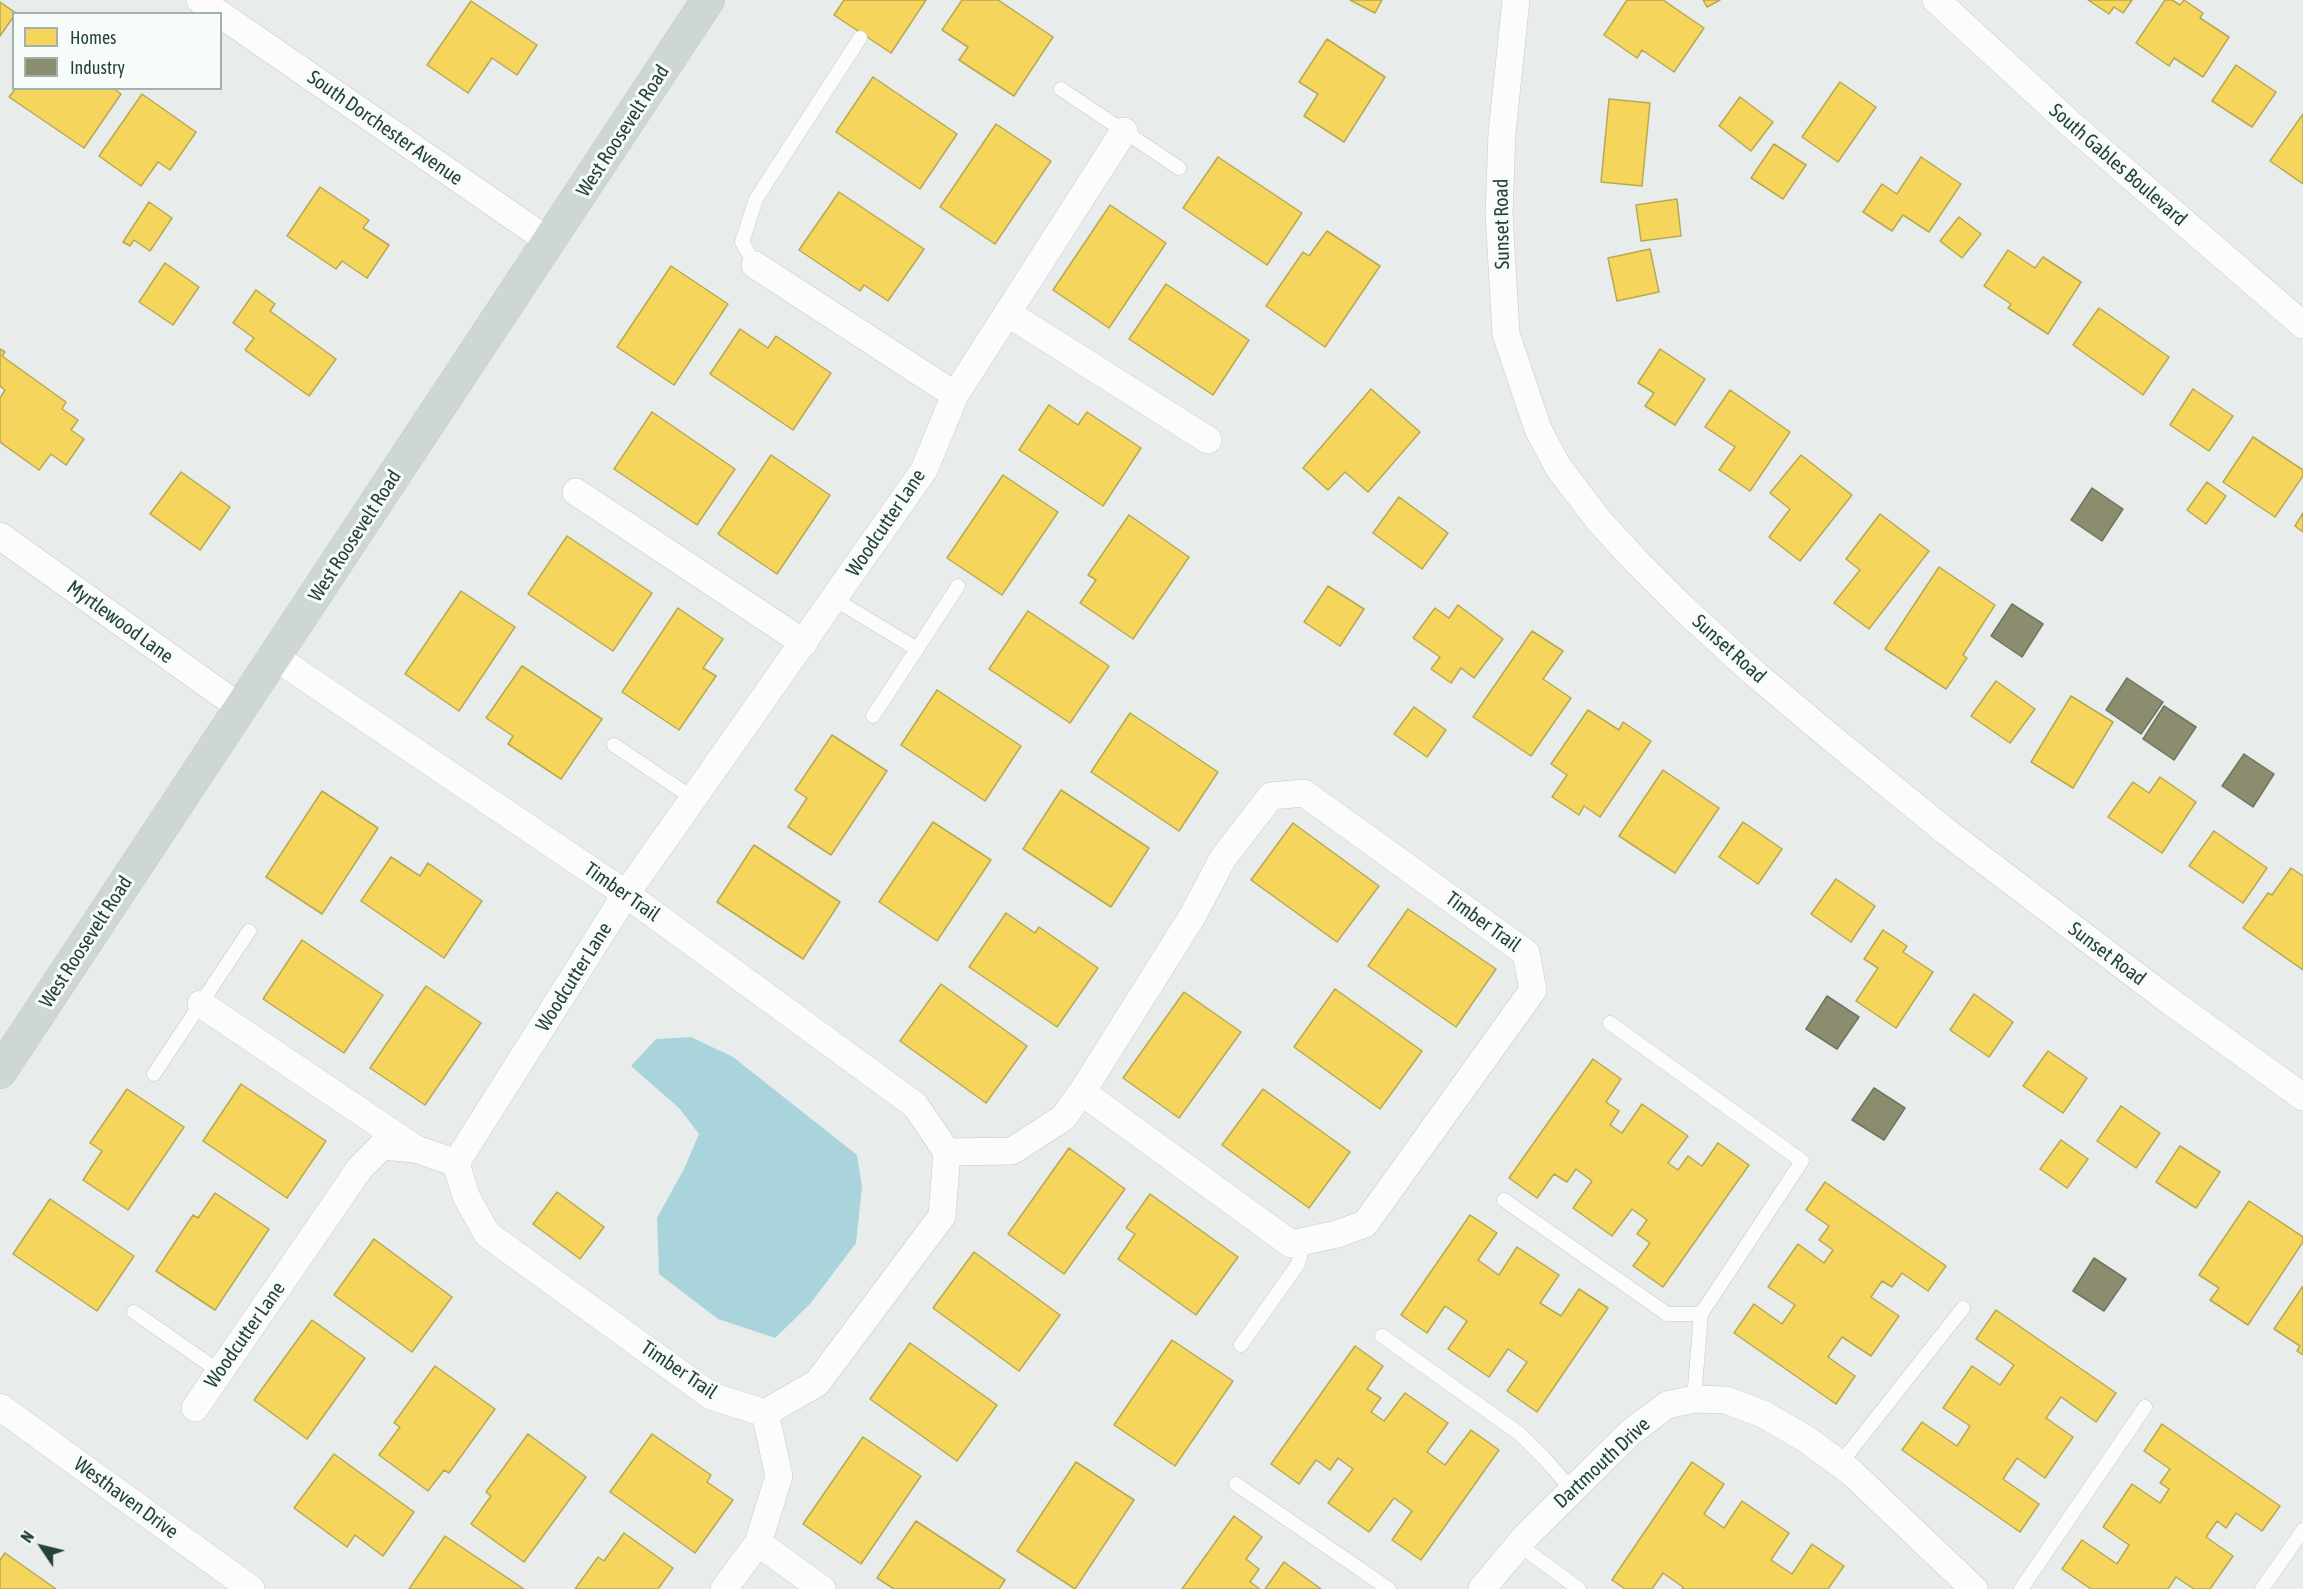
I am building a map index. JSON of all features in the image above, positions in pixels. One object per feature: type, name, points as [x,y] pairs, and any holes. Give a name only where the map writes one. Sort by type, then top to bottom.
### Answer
[{"type":"main road","name":"West Roosevelt Road","points":[[0,1072],[708,0]]},
{"type":"street","name":"South Dorchester Avenue","points":[[200,0],[217,12]]},
{"type":"street","name":"Sunset Road","points":[[1516,0],[1502,134],[1499,214],[1506,334],[1538,429],[1558,467],[1600,522],[1644,569],[1735,656],[1822,731],[1944,830],[2163,996],[2303,1097]]},
{"type":"street","name":"South Gables Boulevard","points":[[1936,0],[2074,127],[2303,325]]},
{"type":"street","name":"South Dorchester Avenue","points":[[222,15],[550,242]]},
{"type":"street","name":"Woodcutter Lane","points":[[195,1408],[360,1168],[382,1146],[416,1149],[456,1162],[626,894],[924,470],[955,395],[1009,314],[1124,131]]},
{"type":"street","points":[[755,265],[955,395]]},
{"type":"street","points":[[1009,314],[1208,440]]},
{"type":"street","points":[[576,492],[804,643]]},
{"type":"street","name":"Myrtlewood Lane","points":[[0,536],[241,708]]},
{"type":"street","name":"Timber Trail","points":[[275,657],[626,894],[915,1105],[946,1152],[1012,1150],[1063,1118],[1082,1092],[1192,915],[1223,858],[1271,796],[1304,793],[1526,953],[1533,990],[1365,1224],[1336,1234],[1291,1244],[1082,1092]]},
{"type":"street","name":"Woodcutter Lane","points":[[201,1004],[416,1149]]},
{"type":"street","points":[[724,1589],[758,1543],[779,1476],[765,1413],[817,1383],[942,1216],[946,1152]]},
{"type":"street","name":"Timber Trail","points":[[456,1162],[466,1196],[487,1234],[711,1396],[765,1413]]},
{"type":"street","name":"Dartmouth Drive","points":[[1482,1589],[1519,1545],[1631,1432],[1667,1405],[1694,1399],[1726,1401],[1762,1414],[1806,1439],[1840,1464],[1974,1589]]},
{"type":"street","name":"Westhaven Drive","points":[[0,1407],[251,1589]]},
{"type":"street","points":[[758,1543],[822,1589]]},
{"type":"lane","points":[[755,265],[742,242],[756,199],[860,38]]},
{"type":"lane","points":[[1061,89],[1179,168]]},
{"type":"lane","points":[[873,716],[958,586]]},
{"type":"lane","points":[[834,598],[917,649]]},
{"type":"lane","points":[[614,745],[693,799]]},
{"type":"lane","points":[[154,1074],[249,931]]},
{"type":"lane","points":[[1610,1023],[1802,1161],[1701,1314],[1694,1399]]},
{"type":"lane","points":[[1504,1200],[1667,1314],[1701,1314]]},
{"type":"lane","points":[[1241,1345],[1298,1264],[1304,1241]]},
{"type":"lane","points":[[1840,1464],[1963,1308]]},
{"type":"lane","points":[[134,1312],[220,1372]]},
{"type":"lane","points":[[1382,1336],[1520,1434],[1572,1490]]},
{"type":"lane","points":[[2020,1589],[2145,1407]]},
{"type":"lane","points":[[1236,1484],[1389,1589]]},
{"type":"lane","points":[[2262,1589],[2303,1530]]},
{"type":"lane","points":[[1519,1545],[1580,1589]]},
{"type":"water","points":[[691,1037],[733,1057],[857,1155],[862,1187],[856,1243],[810,1304],[775,1338],[718,1319],[659,1274],[657,1218],[684,1169],[699,1134],[679,1108],[631,1066],[656,1039]]},
{"type":"building: Homes","points":[[844,0],[926,0],[891,53],[834,15]]},
{"type":"building: Homes","points":[[962,0],[998,0],[1053,37],[1014,96],[959,60],[968,47],[942,30]]},
{"type":"building: Homes","points":[[1350,0],[1382,0],[1375,13]]},
{"type":"building: Homes","points":[[1627,0],[1663,0],[1704,28],[1674,72],[1642,50],[1637,58],[1604,35]]},
{"type":"building: Homes","points":[[1703,0],[1720,0],[1707,7]]},
{"type":"building: Homes","points":[[2088,0],[2132,0],[2123,13],[2114,7],[2109,14]]},
{"type":"building: Homes","points":[[2165,0],[2172,0],[2180,5],[2184,0],[2203,13],[2200,18],[2229,37],[2203,77],[2174,58],[2169,66],[2136,43]]},
{"type":"building: Homes","points":[[471,1],[537,45],[517,75],[492,58],[468,93],[427,65]]},
{"type":"building: Homes","points":[[0,2],[15,12],[12,12],[12,19],[0,36]]},
{"type":"building: Homes","points":[[1327,39],[1385,77],[1344,142],[1304,116],[1318,94],[1299,82]]},
{"type":"building: Homes","points":[[2236,65],[2276,92],[2252,127],[2212,101]]},
{"type":"building: Homes","points":[[873,77],[957,134],[920,189],[836,132]]},
{"type":"building: Homes","points":[[1840,82],[1876,107],[1838,162],[1802,137]]},
{"type":"building: Homes","points":[[14,90],[116,90],[121,94],[84,148],[9,97]]},
{"type":"building: Homes","points":[[142,94],[196,132],[170,170],[158,162],[141,186],[99,156]]},
{"type":"building: Homes","points":[[1740,97],[1773,122],[1751,151],[1719,126]]},
{"type":"building: Homes","points":[[1609,99],[1650,103],[1642,186],[1601,182]]},
{"type":"building: Homes","points":[[2303,114],[2303,184],[2270,161]]},
{"type":"building: Homes","points":[[996,124],[1051,161],[995,244],[940,207]]},
{"type":"building: Homes","points":[[1774,144],[1806,165],[1783,199],[1751,178]]},
{"type":"building: Homes","points":[[1218,157],[1302,213],[1267,265],[1183,208]]},
{"type":"building: Homes","points":[[1921,157],[1961,184],[1929,232],[1903,215],[1892,231],[1863,212],[1882,184],[1897,194]]},
{"type":"building: Homes","points":[[320,187],[369,220],[363,228],[389,245],[367,278],[342,261],[336,269],[287,236]]},
{"type":"building: Homes","points":[[839,192],[924,249],[888,301],[864,285],[860,291],[799,250]]},
{"type":"building: Homes","points":[[1677,199],[1681,236],[1641,241],[1636,205]]},
{"type":"building: Homes","points":[[149,202],[172,218],[150,251],[134,240],[130,246],[123,242]]},
{"type":"building: Homes","points":[[1110,205],[1166,243],[1109,328],[1053,290]]},
{"type":"building: Homes","points":[[1959,217],[1981,234],[1962,258],[1940,241]]},
{"type":"building: Homes","points":[[1327,231],[1380,266],[1325,347],[1266,306],[1303,252],[1309,256]]},
{"type":"building: Homes","points":[[1650,249],[1659,292],[1617,301],[1608,258]]},
{"type":"building: Homes","points":[[2008,250],[2035,268],[2043,257],[2081,282],[2048,334],[2008,308],[2011,304],[1984,286]]},
{"type":"building: Homes","points":[[165,263],[199,287],[173,325],[139,302]]},
{"type":"building: Homes","points":[[671,266],[728,304],[674,385],[617,347]]},
{"type":"building: Homes","points":[[1166,284],[1249,340],[1213,395],[1129,339]]},
{"type":"building: Homes","points":[[256,290],[275,304],[270,311],[336,359],[309,396],[245,350],[254,338],[233,323]]},
{"type":"building: Homes","points":[[2099,308],[2169,357],[2143,395],[2073,345]]},
{"type":"building: Homes","points":[[740,329],[768,348],[776,336],[831,373],[793,430],[710,374]]},
{"type":"building: Homes","points":[[0,349],[5,352],[2,356],[66,402],[62,409],[78,420],[71,430],[84,439],[66,465],[51,454],[39,470],[0,442],[0,398],[5,390],[0,386]]},
{"type":"building: Homes","points":[[1660,349],[1705,379],[1675,425],[1645,406],[1654,393],[1638,383]]},
{"type":"building: Homes","points":[[1371,389],[1420,432],[1368,492],[1345,472],[1328,490],[1303,468]]},
{"type":"building: Homes","points":[[2193,389],[2233,416],[2209,451],[2170,425]]},
{"type":"building: Homes","points":[[1730,390],[1790,432],[1750,491],[1719,470],[1735,447],[1705,427]]},
{"type":"building: Homes","points":[[1049,405],[1078,425],[1087,412],[1141,448],[1103,506],[1019,450]]},
{"type":"building: Homes","points":[[652,412],[735,469],[697,525],[614,469]]},
{"type":"building: Homes","points":[[2253,437],[2303,470],[2303,476],[2275,517],[2223,482]]},
{"type":"building: Homes","points":[[771,455],[830,495],[777,574],[718,534]]},
{"type":"building: Homes","points":[[1801,455],[1852,495],[1800,561],[1769,537],[1790,509],[1770,493]]},
{"type":"building: Homes","points":[[181,472],[230,507],[200,550],[150,514]]},
{"type":"building: Homes","points":[[1003,475],[1058,512],[1002,595],[947,558]]},
{"type":"building: Homes","points":[[2207,482],[2226,496],[2206,524],[2187,510]]},
{"type":"building: Homes","points":[[1399,497],[1448,533],[1422,569],[1373,533]]},
{"type":"building: Homes","points":[[2303,513],[2303,532],[2295,526]]},
{"type":"building: Homes","points":[[1880,514],[1929,551],[1869,629],[1834,603],[1860,570],[1846,559]]},
{"type":"building: Homes","points":[[1129,515],[1189,557],[1133,639],[1080,603],[1096,580],[1088,575]]},
{"type":"building: Homes","points":[[567,536],[652,593],[613,651],[528,594]]},
{"type":"building: Homes","points":[[1939,567],[1995,605],[1963,655],[1967,658],[1946,689],[1885,649]]},
{"type":"building: Homes","points":[[1328,586],[1364,609],[1340,646],[1304,622]]},
{"type":"building: Homes","points":[[461,591],[515,627],[459,711],[405,674]]},
{"type":"building: Homes","points":[[1458,605],[1503,639],[1474,678],[1461,668],[1451,683],[1431,669],[1440,657],[1413,638],[1435,608],[1449,618]]},
{"type":"building: Homes","points":[[678,608],[723,639],[703,668],[716,676],[679,730],[622,692]]},
{"type":"building: Homes","points":[[1028,611],[1109,666],[1070,723],[989,669]]},
{"type":"building: Homes","points":[[1532,631],[1563,651],[1543,679],[1571,698],[1531,756],[1473,717]]},
{"type":"building: Homes","points":[[522,666],[602,719],[561,779],[508,744],[513,736],[486,718]]},
{"type":"building: Homes","points":[[1996,681],[2035,709],[2010,743],[1971,716]]},
{"type":"building: Homes","points":[[937,690],[1021,746],[985,801],[901,745]]},
{"type":"building: Homes","points":[[2071,696],[2113,722],[2073,788],[2031,762]]},
{"type":"building: Homes","points":[[1414,707],[1446,730],[1427,757],[1394,734]]},
{"type":"building: Homes","points":[[1588,710],[1619,730],[1623,722],[1651,741],[1600,817],[1584,806],[1579,815],[1552,797],[1567,775],[1551,764]]},
{"type":"building: Homes","points":[[1130,713],[1218,772],[1179,831],[1091,772]]},
{"type":"building: Homes","points":[[832,735],[887,771],[831,855],[788,827],[807,798],[795,790]]},
{"type":"building: Homes","points":[[1663,770],[1719,808],[1675,873],[1619,836]]},
{"type":"building: Homes","points":[[2160,777],[2196,802],[2162,853],[2108,817],[2133,782],[2149,793]]},
{"type":"building: Homes","points":[[1061,790],[1149,848],[1111,907],[1023,849]]},
{"type":"building: Homes","points":[[322,791],[378,828],[322,914],[266,877]]},
{"type":"building: Homes","points":[[933,822],[991,860],[937,941],[879,902]]},
{"type":"building: Homes","points":[[1743,822],[1782,849],[1758,884],[1719,857]]},
{"type":"building: Homes","points":[[1293,823],[1379,886],[1337,942],[1251,880]]},
{"type":"building: Homes","points":[[2214,831],[2267,868],[2243,903],[2189,866]]},
{"type":"building: Homes","points":[[754,845],[840,902],[803,959],[717,902]]},
{"type":"building: Homes","points":[[391,857],[420,876],[428,863],[482,901],[444,958],[361,901]]},
{"type":"building: Homes","points":[[2291,868],[2303,876],[2303,970],[2243,928],[2268,893],[2272,895]]},
{"type":"building: Homes","points":[[1836,879],[1875,906],[1851,942],[1811,914]]},
{"type":"building: Homes","points":[[1408,909],[1496,969],[1456,1027],[1368,966]]},
{"type":"building: Homes","points":[[1006,913],[1035,933],[1039,927],[1098,968],[1057,1027],[969,967]]},
{"type":"building: Homes","points":[[1883,930],[1907,946],[1903,952],[1933,972],[1896,1028],[1856,1001],[1878,968],[1864,959]]},
{"type":"building: Homes","points":[[302,940],[383,995],[344,1053],[263,999]]},
{"type":"building: Homes","points":[[941,984],[1027,1046],[986,1103],[900,1041]]},
{"type":"building: Homes","points":[[426,986],[481,1023],[425,1105],[370,1068]]},
{"type":"building: Homes","points":[[1335,989],[1422,1051],[1380,1109],[1294,1047]]},
{"type":"building: Homes","points":[[1184,992],[1241,1032],[1179,1118],[1123,1078]]},
{"type":"building: Homes","points":[[1974,994],[2013,1022],[1989,1057],[1950,1030]]},
{"type":"building: Homes","points":[[2048,1051],[2087,1078],[2063,1113],[2023,1086]]},
{"type":"building: Homes","points":[[1593,1059],[1621,1079],[1606,1102],[1619,1111],[1610,1125],[1622,1133],[1642,1104],[1688,1136],[1668,1163],[1678,1170],[1688,1156],[1702,1166],[1718,1143],[1749,1165],[1663,1287],[1633,1266],[1650,1243],[1637,1234],[1647,1220],[1632,1209],[1612,1236],[1573,1208],[1592,1181],[1576,1169],[1567,1182],[1554,1174],[1537,1198],[1509,1178]]},
{"type":"building: Homes","points":[[241,1084],[326,1141],[287,1198],[203,1141]]},
{"type":"building: Homes","points":[[127,1089],[184,1127],[128,1210],[83,1180],[102,1151],[90,1143]]},
{"type":"building: Homes","points":[[1263,1089],[1350,1152],[1309,1208],[1222,1145]]},
{"type":"building: Homes","points":[[2121,1106],[2160,1133],[2136,1168],[2097,1141]]},
{"type":"building: Homes","points":[[2061,1140],[2088,1159],[2067,1188],[2040,1169]]},
{"type":"building: Homes","points":[[2180,1146],[2220,1172],[2196,1208],[2156,1182]]},
{"type":"building: Homes","points":[[1069,1148],[1125,1189],[1064,1274],[1008,1234]]},
{"type":"building: Homes","points":[[1825,1182],[1946,1266],[1928,1291],[1902,1273],[1892,1287],[1882,1281],[1871,1297],[1899,1316],[1871,1356],[1842,1337],[1828,1357],[1855,1376],[1836,1404],[1734,1333],[1754,1304],[1782,1324],[1795,1305],[1768,1287],[1798,1244],[1824,1263],[1833,1250],[1819,1240],[1829,1226],[1806,1210]]},
{"type":"building: Homes","points":[[557,1192],[604,1227],[580,1259],[533,1224]]},
{"type":"building: Homes","points":[[215,1193],[269,1229],[215,1310],[156,1271],[193,1215],[198,1218]]},
{"type":"building: Homes","points":[[1150,1194],[1238,1257],[1196,1315],[1118,1259],[1135,1234],[1126,1228]]},
{"type":"building: Homes","points":[[50,1199],[134,1256],[97,1311],[13,1254]]},
{"type":"building: Homes","points":[[2249,1201],[2303,1237],[2303,1242],[2248,1325],[2210,1300],[2219,1288],[2199,1275]]},
{"type":"building: Homes","points":[[1470,1215],[1497,1233],[1478,1260],[1499,1275],[1517,1247],[1559,1275],[1540,1303],[1561,1316],[1579,1289],[1608,1308],[1537,1412],[1507,1391],[1527,1362],[1508,1349],[1489,1377],[1448,1349],[1467,1321],[1445,1306],[1427,1333],[1401,1315]]},
{"type":"building: Homes","points":[[374,1239],[452,1297],[412,1352],[334,1295]]},
{"type":"building: Homes","points":[[974,1252],[1060,1315],[1019,1371],[933,1308]]},
{"type":"building: Homes","points":[[2303,1286],[2303,1355],[2297,1351],[2300,1346],[2274,1329]]},
{"type":"building: Homes","points":[[1996,1310],[2116,1393],[2096,1422],[2061,1397],[2046,1418],[2073,1437],[2045,1478],[2017,1458],[2003,1479],[2039,1504],[2020,1532],[1902,1450],[1922,1422],[1957,1446],[1970,1426],[1943,1408],[1972,1366],[2000,1385],[2014,1365],[1976,1339]]},
{"type":"building: Homes","points":[[312,1320],[365,1358],[307,1439],[254,1400]]},
{"type":"building: Homes","points":[[1172,1340],[1233,1381],[1175,1466],[1114,1425]]},
{"type":"building: Homes","points":[[910,1343],[997,1405],[957,1461],[870,1399]]},
{"type":"building: Homes","points":[[1355,1346],[1383,1366],[1367,1389],[1381,1398],[1371,1412],[1384,1421],[1405,1393],[1448,1423],[1427,1452],[1445,1465],[1471,1430],[1499,1450],[1421,1560],[1392,1540],[1412,1511],[1394,1498],[1369,1532],[1328,1503],[1353,1469],[1338,1458],[1330,1470],[1316,1460],[1299,1484],[1271,1464]]},
{"type":"building: Homes","points":[[435,1366],[495,1409],[449,1473],[444,1470],[428,1491],[379,1455],[400,1427],[394,1423]]},
{"type":"building: Homes","points":[[2162,1424],[2280,1506],[2262,1531],[2236,1513],[2226,1528],[2217,1521],[2206,1537],[2233,1556],[2210,1589],[2194,1589],[2176,1577],[2168,1589],[2091,1589],[2062,1569],[2082,1540],[2117,1564],[2129,1545],[2103,1527],[2132,1484],[2160,1503],[2169,1489],[2160,1483],[2170,1469],[2144,1451]]},
{"type":"building: Homes","points":[[528,1434],[586,1477],[524,1562],[471,1524],[491,1496],[486,1492]]},
{"type":"building: Homes","points":[[652,1434],[711,1475],[707,1482],[733,1500],[695,1553],[610,1492]]},
{"type":"building: Homes","points":[[863,1437],[921,1476],[861,1564],[803,1524]]},
{"type":"building: Homes","points":[[334,1454],[414,1512],[383,1556],[355,1535],[347,1547],[294,1508]]},
{"type":"building: Homes","points":[[1076,1462],[1134,1500],[1075,1589],[1017,1551]]},
{"type":"building: Homes","points":[[1692,1462],[1724,1484],[1704,1514],[1724,1528],[1742,1501],[1789,1533],[1771,1560],[1792,1574],[1812,1544],[1844,1566],[1828,1589],[1682,1589],[1683,1587],[1663,1573],[1652,1589],[1625,1589],[1612,1580]]},
{"type":"building: Homes","points":[[1234,1516],[1262,1537],[1246,1559],[1259,1569],[1250,1582],[1260,1589],[1182,1589]]},
{"type":"building: Homes","points":[[916,1521],[1005,1580],[999,1589],[894,1589],[877,1578]]},
{"type":"building: Homes","points":[[624,1533],[673,1568],[658,1589],[575,1589],[598,1557],[604,1561]]},
{"type":"building: Homes","points":[[445,1536],[524,1589],[409,1589]]},
{"type":"building: Homes","points":[[5,1553],[56,1589],[0,1589],[0,1560]]},
{"type":"building: Homes","points":[[1284,1562],[1321,1589],[1265,1589]]},
{"type":"building: Industry","points":[[2092,488],[2123,509],[2102,541],[2071,520]]},
{"type":"building: Industry","points":[[2012,604],[2043,624],[2022,657],[1991,636]]},
{"type":"building: Industry","points":[[2127,678],[2163,702],[2141,734],[2106,710]]},
{"type":"building: Industry","points":[[2164,706],[2196,727],[2174,760],[2143,739]]},
{"type":"building: Industry","points":[[2244,754],[2274,774],[2253,807],[2222,786]]},
{"type":"building: Industry","points":[[1827,996],[1859,1017],[1837,1049],[1806,1029]]},
{"type":"building: Industry","points":[[1874,1088],[1905,1108],[1884,1140],[1852,1120]]},
{"type":"building: Industry","points":[[2094,1258],[2126,1279],[2104,1311],[2073,1291]]}]
